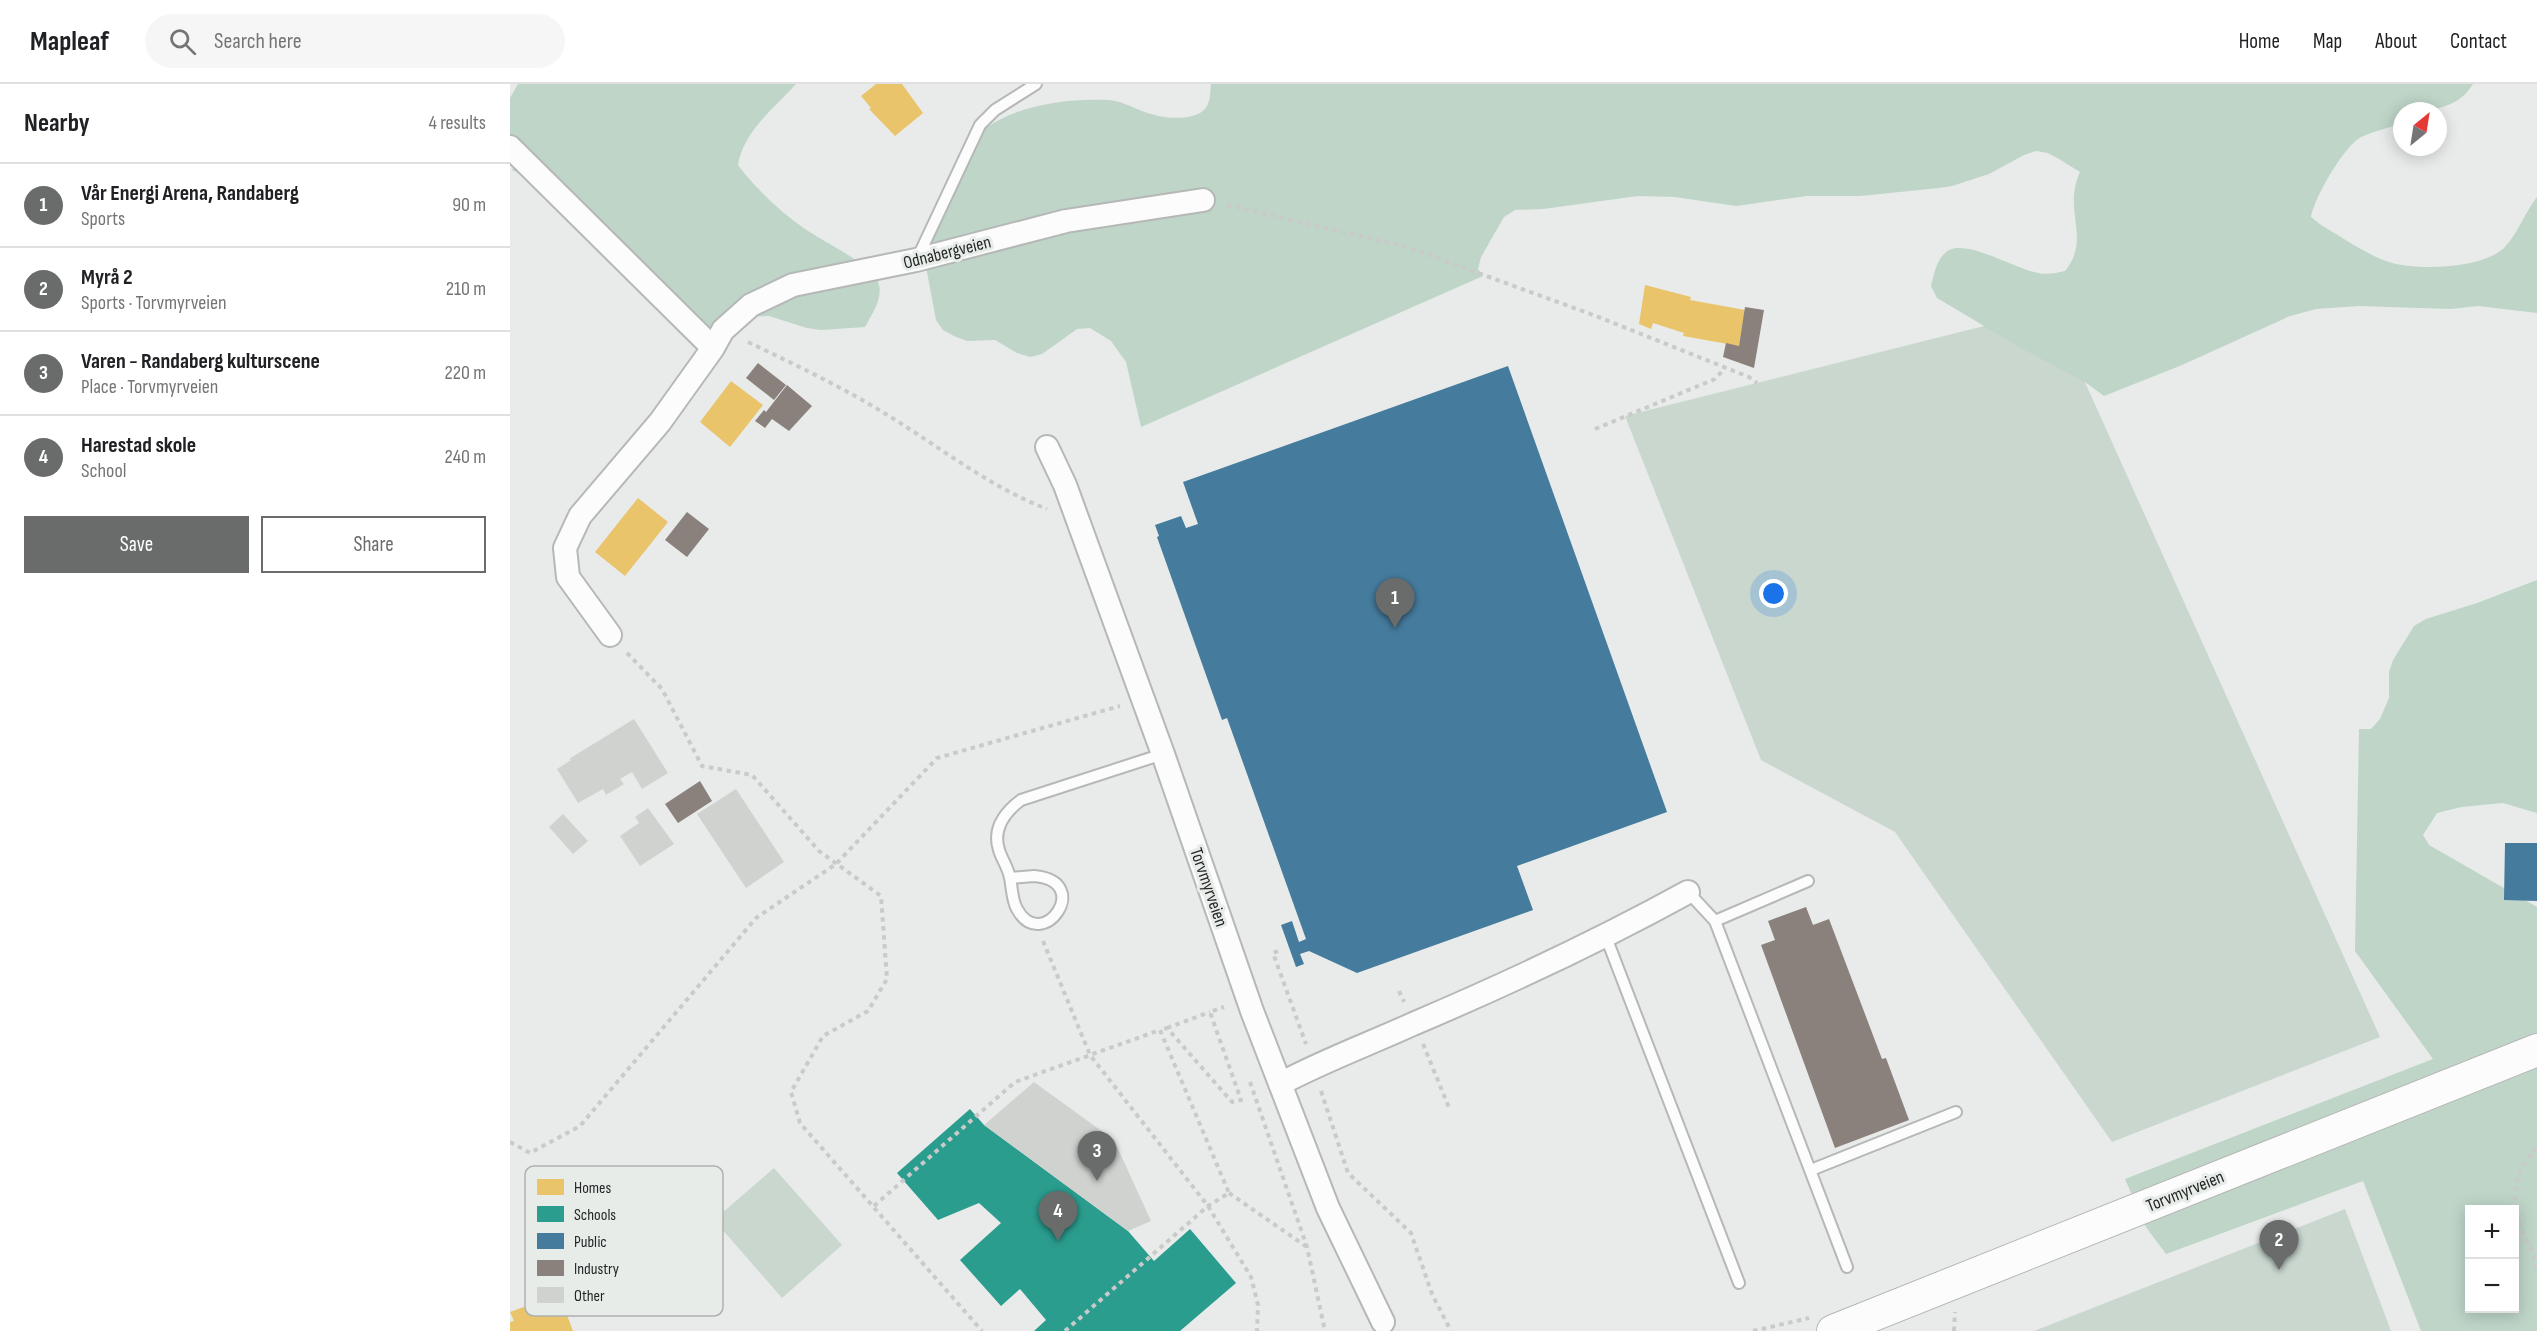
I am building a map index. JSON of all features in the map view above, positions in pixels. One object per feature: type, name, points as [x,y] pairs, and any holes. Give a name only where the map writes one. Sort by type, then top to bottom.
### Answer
[{"type":"main road","name":"Torvmyrveien","points":[[1833,1331],[2537,1050]]},
{"type":"street","points":[[510,147],[718,339]]},
{"type":"street","name":"Odnabergveien","points":[[610,635],[568,577],[565,548],[580,516],[660,422],[718,339],[751,305],[793,285],[916,260],[1066,221],[1203,200]]},
{"type":"street","name":"Torvmyrveien","points":[[1047,447],[1073,506],[1280,1083],[1328,1208],[1386,1328]]},
{"type":"street","points":[[1280,1083],[1313,1066],[1414,1024],[1606,937],[1688,892]]},
{"type":"lane","points":[[916,260],[980,125],[994,110],[1036,84]]},
{"type":"lane","points":[[1010,878],[1048,877],[1059,886],[1063,899],[1060,912],[1050,921],[1036,924],[1024,919],[1016,908],[1007,866],[999,849],[998,834],[1001,820],[1008,809],[1022,800],[1163,754]]},
{"type":"lane","points":[[1715,921],[1808,881]]},
{"type":"lane","points":[[1688,892],[1715,921],[1847,1267]]},
{"type":"lane","points":[[1606,937],[1739,1283]]},
{"type":"lane","points":[[1810,1170],[1956,1112]]},
{"type":"path","points":[[1203,200],[1407,246],[1596,316],[1749,377],[1757,383]]},
{"type":"path","points":[[718,339],[836,384],[968,467],[1029,502],[1048,510],[1073,506]]},
{"type":"path","points":[[1595,429],[1714,379],[1725,368]]},
{"type":"path","points":[[610,635],[662,689],[702,766],[752,774],[819,851],[880,896],[887,979],[868,1011],[823,1036],[791,1092],[800,1124],[982,1331]]},
{"type":"path","points":[[510,1142],[530,1153],[580,1126],[756,918],[836,864],[937,758],[1120,706]]},
{"type":"path","points":[[1036,924],[1090,1055],[1208,1206],[1251,1277],[1258,1305],[1257,1331]]},
{"type":"path","points":[[1278,951],[1273,953],[1348,1173],[1411,1233],[1432,1294],[1451,1331]]},
{"type":"path","points":[[1399,991],[1450,1110]]},
{"type":"path","points":[[874,1206],[1015,1082],[1224,1007]]},
{"type":"path","points":[[1167,1028],[1232,1102],[1241,1100],[1210,1012]]},
{"type":"path","points":[[1160,1030],[1229,1193],[1307,1247]]},
{"type":"path","points":[[1247,1074],[1307,1247],[1325,1331]]},
{"type":"path","points":[[2537,1148],[2523,1161],[2517,1176],[2516,1211],[2537,1268]]},
{"type":"path","points":[[1065,1331],[1208,1206],[1229,1193]]},
{"type":"shaded area","points":[[2052,309],[2380,1037],[2112,1142],[1895,832],[1761,760],[1625,416]]},
{"type":"shaded area","points":[[774,1168],[842,1245],[782,1298],[723,1230],[723,1212]]},
{"type":"shaded area","points":[[2345,1209],[2391,1331],[2034,1331]]},
{"type":"green space","points":[[518,84],[796,84],[753,131],[741,153],[738,165],[778,208],[805,229],[865,266],[877,279],[879,298],[865,327],[821,330],[769,316],[729,317],[693,347],[686,334],[525,175],[512,170],[518,159],[510,134],[510,98]]},
{"type":"green space","points":[[1211,84],[2473,84],[2459,99],[2447,105],[2447,102],[2393,102],[2393,126],[2361,137],[2354,142],[2331,173],[2313,208],[2311,217],[2355,245],[2389,262],[2416,267],[2449,266],[2482,260],[2505,247],[2537,197],[2537,313],[2478,306],[2451,309],[2359,306],[2316,309],[2290,316],[2182,365],[2104,396],[2085,382],[2021,348],[1937,298],[1931,286],[1942,257],[1949,250],[1958,248],[1980,252],[2038,273],[2065,271],[2073,259],[2076,247],[2074,199],[2075,186],[2080,172],[2048,153],[2036,151],[1989,174],[1939,188],[1860,196],[1807,196],[1736,206],[1675,197],[1638,196],[1543,209],[1515,210],[1504,217],[1481,257],[1478,269],[1483,276],[1141,427],[1126,362],[1111,341],[1090,328],[1077,329],[1042,354],[1030,357],[1017,353],[995,340],[967,341],[943,330],[936,320],[924,256],[981,132],[1009,115],[1058,102],[1108,100],[1126,104],[1149,114],[1174,118],[1194,116],[1200,113],[1210,98]]},
{"type":"green space","points":[[2537,580],[2537,813],[2503,803],[2461,807],[2437,813],[2423,835],[2429,845],[2537,907],[2537,1331],[2421,1331],[2363,1181],[2166,1254],[2146,1227],[2125,1179],[2433,1059],[2355,951],[2359,729],[2371,729],[2380,719],[2389,698],[2389,672],[2393,660],[2414,626],[2426,619],[2477,603]]},
{"type":"building: Homes","points":[[876,84],[902,84],[923,113],[895,136],[869,109],[871,108],[861,96]]},
{"type":"building: Homes","points":[[1645,285],[1691,297],[1690,300],[1745,310],[1739,346],[1683,336],[1684,333],[1653,323],[1651,329],[1639,324]]},
{"type":"building: Homes","points":[[731,381],[763,405],[730,447],[700,422]]},
{"type":"building: Homes","points":[[638,498],[668,522],[625,576],[595,552]]},
{"type":"building: Homes","points":[[525,1306],[525,1316],[567,1316],[573,1331],[510,1331],[510,1322],[514,1321],[510,1312]]},
{"type":"building: Schools","points":[[970,1109],[984,1125],[1128,1231],[1154,1261],[1190,1229],[1236,1283],[1180,1331],[1034,1331],[1046,1320],[1020,1289],[1001,1306],[960,1260],[1001,1223],[979,1203],[938,1220],[897,1173]]},
{"type":"building: Public","points":[[1508,366],[1667,812],[1517,866],[1533,910],[1357,973],[1309,951],[1300,954],[1304,964],[1296,967],[1281,925],[1292,921],[1299,942],[1306,939],[1227,718],[1222,720],[1157,537],[1159,536],[1155,525],[1181,516],[1186,528],[1198,524],[1183,482]]},
{"type":"building: Public","points":[[2505,843],[2537,843],[2537,901],[2504,900]]},
{"type":"building: Industry","points":[[1745,307],[1764,310],[1754,368],[1723,357],[1726,343],[1739,346]]},
{"type":"building: Industry","points":[[758,363],[786,385],[774,400],[746,378]]},
{"type":"building: Industry","points":[[787,385],[812,406],[789,431],[772,419],[765,428],[755,421],[764,410],[766,412]]},
{"type":"building: Industry","points":[[687,512],[709,529],[687,557],[665,540]]},
{"type":"building: Industry","points":[[700,781],[712,801],[678,823],[665,804]]},
{"type":"building: Industry","points":[[1806,907],[1813,925],[1829,919],[1882,1059],[1886,1058],[1909,1120],[1835,1148],[1761,945],[1775,940],[1768,921]]},
{"type":"building: Other","points":[[634,719],[668,773],[642,789],[632,772],[620,779],[624,784],[606,795],[603,789],[578,803],[557,769],[571,760],[569,759]]},
{"type":"building: Other","points":[[736,789],[784,862],[746,888],[697,814]]},
{"type":"building: Other","points":[[648,808],[674,844],[640,866],[620,836],[639,823],[635,817]]},
{"type":"building: Other","points":[[563,814],[588,841],[573,854],[549,827]]},
{"type":"building: Other","points":[[1034,1082],[1114,1140],[1151,1221],[1128,1231],[984,1125]]},
{"type":"place","name":"Vår Energi Arena, Randaberg","points":[[1395,628]]},
{"type":"place","name":"Varen - Randaberg kulturscene","points":[[1097,1181]]},
{"type":"place","name":"Harestad skole","points":[[1058,1241]]},
{"type":"place","name":"Myrå 2","points":[[2279,1270]]}]
